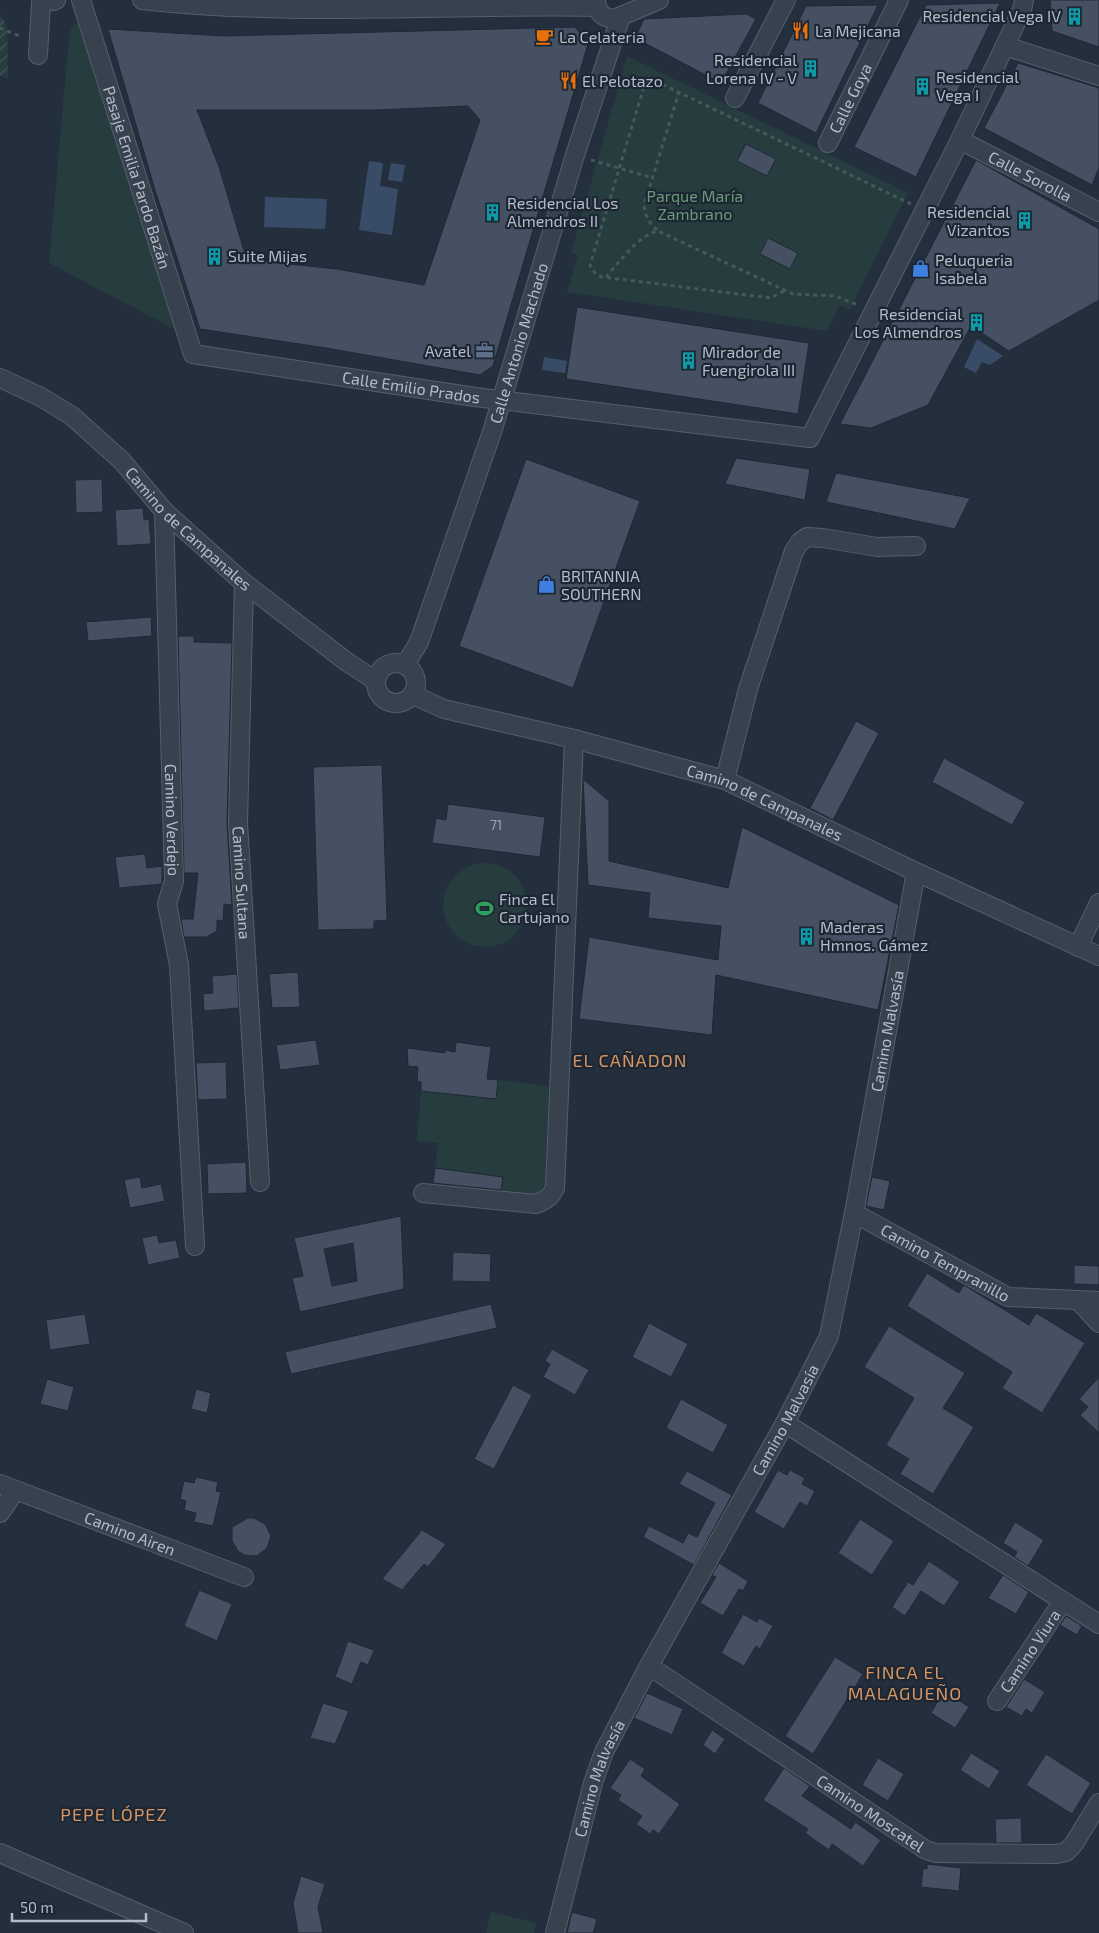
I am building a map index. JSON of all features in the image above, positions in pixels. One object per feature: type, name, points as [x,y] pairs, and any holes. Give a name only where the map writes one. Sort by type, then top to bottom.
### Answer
[{"type":"street","name":"Pasaje Emilia Pardo Bazán","points":[[81,0],[193,354]]},
{"type":"street","points":[[142,0],[201,7],[309,10],[597,4],[600,14],[609,19],[659,0]]},
{"type":"street","points":[[735,98],[786,0]]},
{"type":"street","name":"Calle Goya","points":[[828,143],[899,0]]},
{"type":"street","points":[[925,210],[1022,10],[1024,0]]},
{"type":"street","points":[[39,50],[47,1]]},
{"type":"street","name":"Calle Antonio Machado","points":[[406,665],[419,642],[501,400],[575,155],[621,16]]},
{"type":"street","points":[[1004,46],[1099,76]]},
{"type":"street","name":"Calle Sorolla","points":[[960,140],[1099,212]]},
{"type":"street","name":"Calle Emilio Prados","points":[[193,354],[501,400],[810,438],[925,210]]},
{"type":"street","name":"Camino de Campanales","points":[[0,378],[40,397],[72,416],[122,461],[164,511],[244,582],[348,662],[376,681]]},
{"type":"street","name":"Camino Verdejo","points":[[164,511],[174,880],[167,904],[179,965],[195,1246]]},
{"type":"street","points":[[725,780],[748,689],[794,551],[800,542],[807,537],[877,547],[916,546]]},
{"type":"street","name":"Camino Sultana","points":[[244,582],[238,823],[260,1182]]},
{"type":"street","points":[[399,663],[406,665],[415,675],[416,689],[402,703],[389,702],[379,694],[376,681],[385,666],[399,663]]},
{"type":"street","name":"Camino de Campanales","points":[[412,695],[444,709],[574,739],[725,780],[916,872],[1099,956]]},
{"type":"street","points":[[423,1193],[536,1204],[551,1196],[555,1188],[574,739]]},
{"type":"street","name":"Camino Malvasía","points":[[555,1933],[593,1783],[604,1752],[649,1666],[785,1422],[829,1336],[854,1213],[916,872]]},
{"type":"street","points":[[1078,947],[1099,903]]},
{"type":"street","name":"Camino Tempranillo","points":[[854,1213],[1008,1297],[1099,1301]]},
{"type":"street","points":[[1079,1301],[1099,1323]]},
{"type":"street","points":[[785,1422],[1099,1624]]},
{"type":"street","points":[[0,1513],[8,1487]]},
{"type":"street","name":"Camino Airen","points":[[8,1487],[244,1577]]},
{"type":"street","name":"Camino Viura","points":[[997,1701],[1063,1601]]},
{"type":"street","name":"Camino Moscatel","points":[[649,1666],[926,1850],[936,1853],[1056,1854],[1066,1852],[1073,1845],[1099,1803]]},
{"type":"street","points":[[0,1853],[184,1933]]},
{"type":"path","points":[[0,28],[39,50]]},
{"type":"path","points":[[784,291],[771,298],[596,275],[590,265],[647,77],[925,210]]},
{"type":"path","points":[[679,92],[644,205],[644,214],[651,225],[784,291],[800,296],[834,296],[861,307]]},
{"type":"path","points":[[575,155],[653,178]]},
{"type":"path","points":[[606,277],[643,237],[658,230]]},
{"type":"green space","points":[[0,14],[7,26],[8,78],[0,76]]},
{"type":"green space","points":[[77,21],[178,331],[49,263],[70,31]]},
{"type":"green space","name":"Parque María Zambrano","points":[[627,56],[908,193],[850,310],[840,305],[827,331],[567,292],[578,255],[571,253]]},
{"type":"green space","name":"Finca El Cartujano","points":[[477,863],[493,863],[509,870],[520,881],[527,897],[524,921],[515,935],[509,940],[493,947],[477,947],[461,940],[450,929],[443,913],[443,897],[450,881],[461,870]]},
{"type":"green space","points":[[498,1080],[549,1086],[545,1185],[535,1196],[501,1193],[502,1177],[435,1168],[438,1143],[417,1141],[421,1091],[496,1099]]},
{"type":"green space","points":[[491,1912],[536,1923],[534,1933],[486,1933]]},
{"type":"water","points":[[369,161],[383,163],[380,186],[398,189],[392,235],[359,230]]},
{"type":"water","points":[[391,163],[405,165],[402,182],[388,180]]},
{"type":"water","points":[[265,197],[327,199],[325,229],[264,227]]},
{"type":"water","points":[[977,339],[1003,356],[990,365],[982,362],[976,373],[964,367]]},
{"type":"water","points":[[544,357],[567,361],[565,373],[542,370]]},
{"type":"building","name":"Residencial Vega IV","points":[[1050,0],[1099,0],[1099,47],[1052,31]]},
{"type":"building","name":"Residencial Vega I","points":[[1000,3],[916,177],[854,147],[926,5]]},
{"type":"building","name":"Residencial Lorena IV - V","points":[[878,5],[816,133],[758,103],[806,6]]},
{"type":"building","points":[[746,14],[756,19],[721,83],[635,38],[644,19]]},
{"type":"building","points":[[575,27],[588,44],[493,366],[480,375],[326,348],[200,329],[155,190],[108,29],[224,36]],"holes":[[[468,106],[480,120],[424,285],[337,269],[260,261],[244,251],[219,167],[197,110],[377,110]]]},
{"type":"building","points":[[1018,63],[1099,88],[1099,168],[1092,185],[984,128]]},
{"type":"building","points":[[746,144],[776,159],[767,176],[737,161]]},
{"type":"building","name":"Residencial Los Almendros","points":[[976,160],[1099,229],[1099,300],[1009,351],[971,326],[928,405],[871,428],[840,424]]},
{"type":"building","points":[[768,238],[798,253],[790,269],[760,254]]},
{"type":"building","name":"Mirador de Fuengirola III","points":[[577,307],[809,343],[798,414],[566,379]]},
{"type":"building","points":[[736,458],[810,469],[805,500],[725,484]]},
{"type":"building","points":[[526,459],[640,501],[573,688],[459,646]]},
{"type":"building","points":[[836,473],[970,498],[955,529],[826,502]]},
{"type":"building","points":[[102,479],[103,512],[76,513],[75,480]]},
{"type":"building","points":[[143,508],[144,520],[149,519],[151,544],[117,546],[115,510]]},
{"type":"building","points":[[151,617],[152,636],[88,641],[86,622]]},
{"type":"building","points":[[178,636],[194,636],[194,642],[232,643],[227,823],[232,905],[224,904],[223,921],[217,920],[217,931],[206,937],[184,937],[181,919],[193,919],[198,873],[184,873]]},
{"type":"building","points":[[856,721],[879,733],[833,820],[810,808]]},
{"type":"building","points":[[944,758],[1025,802],[1012,825],[932,782]]},
{"type":"building","points":[[382,765],[387,920],[374,921],[374,929],[318,930],[313,767]]},
{"type":"building","points":[[583,779],[609,801],[609,861],[728,888],[742,827],[899,905],[878,1010],[716,975],[712,1035],[579,1019],[589,937],[718,960],[721,926],[648,918],[650,893],[588,885]]},
{"type":"building","points":[[448,804],[545,817],[540,857],[432,843],[436,818],[446,820]]},
{"type":"building","points":[[145,854],[147,868],[162,866],[162,884],[119,888],[115,857]]},
{"type":"building","points":[[298,972],[300,1007],[272,1008],[269,974]]},
{"type":"building","points":[[237,974],[239,1008],[204,1011],[203,994],[213,993],[212,976]]},
{"type":"building","points":[[316,1040],[320,1065],[280,1070],[276,1045]]},
{"type":"building","points":[[456,1042],[491,1047],[487,1079],[498,1080],[496,1099],[421,1091],[421,1082],[417,1081],[418,1067],[408,1066],[407,1048],[445,1053],[445,1050],[455,1052]]},
{"type":"building","points":[[226,1062],[227,1099],[198,1100],[196,1063]]},
{"type":"building","points":[[246,1162],[247,1193],[208,1194],[207,1164]]},
{"type":"building","points":[[435,1168],[503,1177],[501,1190],[433,1183]]},
{"type":"building","points":[[140,1177],[142,1188],[161,1184],[165,1201],[130,1208],[124,1180]]},
{"type":"building","points":[[872,1177],[890,1181],[884,1210],[866,1206]]},
{"type":"building","points":[[401,1216],[404,1289],[300,1312],[292,1278],[303,1276],[294,1238]],"holes":[[[353,1243],[357,1281],[332,1286],[324,1249]]]},
{"type":"building","points":[[157,1235],[159,1243],[176,1240],[180,1258],[148,1265],[142,1238]]},
{"type":"building","points":[[453,1252],[491,1254],[490,1282],[452,1281]]},
{"type":"building","points":[[1074,1265],[1099,1266],[1099,1285],[1074,1284]]},
{"type":"building","points":[[927,1273],[959,1293],[964,1285],[1029,1325],[1036,1313],[1085,1343],[1042,1413],[1002,1388],[1012,1372],[907,1306]]},
{"type":"building","points":[[491,1304],[497,1328],[291,1374],[285,1352]]},
{"type":"building","points":[[85,1314],[90,1344],[50,1350],[46,1320]]},
{"type":"building","points":[[649,1323],[688,1344],[671,1377],[632,1357]]},
{"type":"building","points":[[889,1326],[965,1373],[943,1408],[974,1427],[933,1494],[900,1474],[909,1459],[886,1445],[914,1398],[864,1367]]},
{"type":"building","points":[[552,1349],[589,1370],[575,1395],[543,1377],[550,1364],[545,1361]]},
{"type":"building","points":[[1099,1377],[1099,1433],[1080,1415],[1088,1407],[1079,1399]]},
{"type":"building","points":[[47,1379],[74,1387],[68,1411],[40,1404]]},
{"type":"building","points":[[513,1385],[532,1395],[494,1469],[474,1459]]},
{"type":"building","points":[[196,1389],[211,1393],[207,1413],[191,1409]]},
{"type":"building","points":[[681,1399],[728,1425],[713,1453],[666,1428]]},
{"type":"building","points":[[778,1470],[787,1475],[790,1470],[805,1478],[802,1484],[815,1491],[807,1506],[800,1502],[784,1529],[754,1512]]},
{"type":"building","points":[[687,1471],[732,1495],[694,1565],[643,1537],[649,1526],[683,1543],[688,1533],[697,1537],[715,1503],[679,1484]]},
{"type":"building","points":[[196,1477],[218,1482],[216,1491],[221,1492],[213,1526],[194,1522],[196,1513],[184,1510],[186,1501],[180,1499],[184,1481],[194,1483]]},
{"type":"building","points":[[248,1518],[254,1518],[265,1524],[271,1536],[267,1548],[257,1556],[244,1555],[238,1551],[232,1541],[232,1527]]},
{"type":"building","points":[[860,1519],[894,1541],[872,1575],[838,1553]]},
{"type":"building","points":[[1015,1522],[1044,1540],[1028,1566],[1014,1557],[1017,1552],[1003,1543]]},
{"type":"building","points":[[422,1530],[446,1544],[428,1567],[424,1564],[402,1590],[382,1579]]},
{"type":"building","points":[[929,1561],[960,1582],[944,1606],[921,1591],[905,1616],[892,1607],[908,1582],[913,1585]]},
{"type":"building","points":[[719,1563],[748,1581],[743,1591],[739,1589],[723,1616],[700,1603],[716,1577],[712,1575]]},
{"type":"building","points":[[1003,1575],[1029,1592],[1016,1614],[988,1598]]},
{"type":"building","points":[[199,1590],[232,1604],[217,1641],[184,1626]]},
{"type":"building","points":[[743,1614],[757,1622],[759,1618],[773,1626],[760,1649],[756,1646],[744,1666],[721,1653]]},
{"type":"building","points":[[1066,1616],[1082,1626],[1077,1635],[1060,1625]]},
{"type":"building","points":[[348,1641],[374,1650],[368,1665],[361,1662],[352,1684],[335,1677]]},
{"type":"building","points":[[835,1657],[863,1674],[813,1754],[785,1736]]},
{"type":"building","points":[[1024,1679],[1045,1692],[1032,1713],[1026,1709],[1022,1716],[1006,1707]]},
{"type":"building","points":[[944,1691],[969,1707],[955,1728],[931,1713]]},
{"type":"building","points":[[647,1693],[683,1709],[672,1735],[634,1718]]},
{"type":"building","points":[[323,1703],[349,1711],[335,1744],[310,1738]]},
{"type":"building","points":[[712,1730],[725,1739],[715,1754],[703,1745]]},
{"type":"building","points":[[971,1753],[1000,1771],[989,1789],[960,1770]]},
{"type":"building","points":[[1046,1754],[1091,1783],[1072,1814],[1026,1785]]},
{"type":"building","points":[[878,1758],[904,1774],[888,1801],[862,1785]]},
{"type":"building","points":[[630,1759],[645,1769],[641,1776],[680,1804],[659,1834],[653,1830],[650,1834],[636,1824],[642,1816],[618,1800],[621,1795],[610,1788]]},
{"type":"building","points":[[784,1768],[810,1786],[802,1796],[851,1829],[855,1822],[881,1840],[863,1866],[832,1844],[829,1850],[805,1833],[808,1829],[763,1800]]},
{"type":"building","points":[[1021,1818],[1022,1843],[996,1843],[995,1819]]},
{"type":"building","points":[[927,1864],[961,1868],[959,1891],[921,1887],[923,1868],[927,1869]]},
{"type":"building","points":[[301,1876],[325,1884],[318,1907],[323,1933],[298,1933],[293,1903]]},
{"type":"building","points":[[572,1912],[597,1919],[593,1933],[567,1933]]},
{"type":"place","name":"Residencial Vega IV","points":[[1075,16]]},
{"type":"place","name":"La Mejicana","points":[[801,31]]},
{"type":"place","name":"La Celateria","points":[[545,37]]},
{"type":"place","name":"Residencial Lorena IV - V","points":[[811,69]]},
{"type":"place","name":"El Pelotazo","points":[[568,81]]},
{"type":"place","name":"Residencial Vega I","points":[[922,86]]},
{"type":"place","name":"Residencial Los Almendros II","points":[[493,212]]},
{"type":"place","name":"Residencial Vizantos","points":[[1024,221]]},
{"type":"place","name":"Suite Mijas","points":[[214,256]]},
{"type":"place","name":"Peluqueria Isabela","points":[[921,269]]},
{"type":"place","name":"Residencial Los Almendros","points":[[976,323]]},
{"type":"place","name":"Avatel","points":[[485,351]]},
{"type":"place","name":"Mirador de Fuengirola III","points":[[688,361]]},
{"type":"place","name":"BRITANNIA SOUTHERN","points":[[547,585]]},
{"type":"place","name":"Finca El Cartujano","points":[[485,908]]},
{"type":"place","name":"Maderas Hmnos. Gámez","points":[[806,936]]},
{"type":"district","name":"EL CAÑADON","points":[[630,1061]]},
{"type":"district","name":"FINCA EL MALAGUEÑO","points":[[905,1684]]},
{"type":"district","name":"PEPE LÓPEZ","points":[[114,1815]]}]
